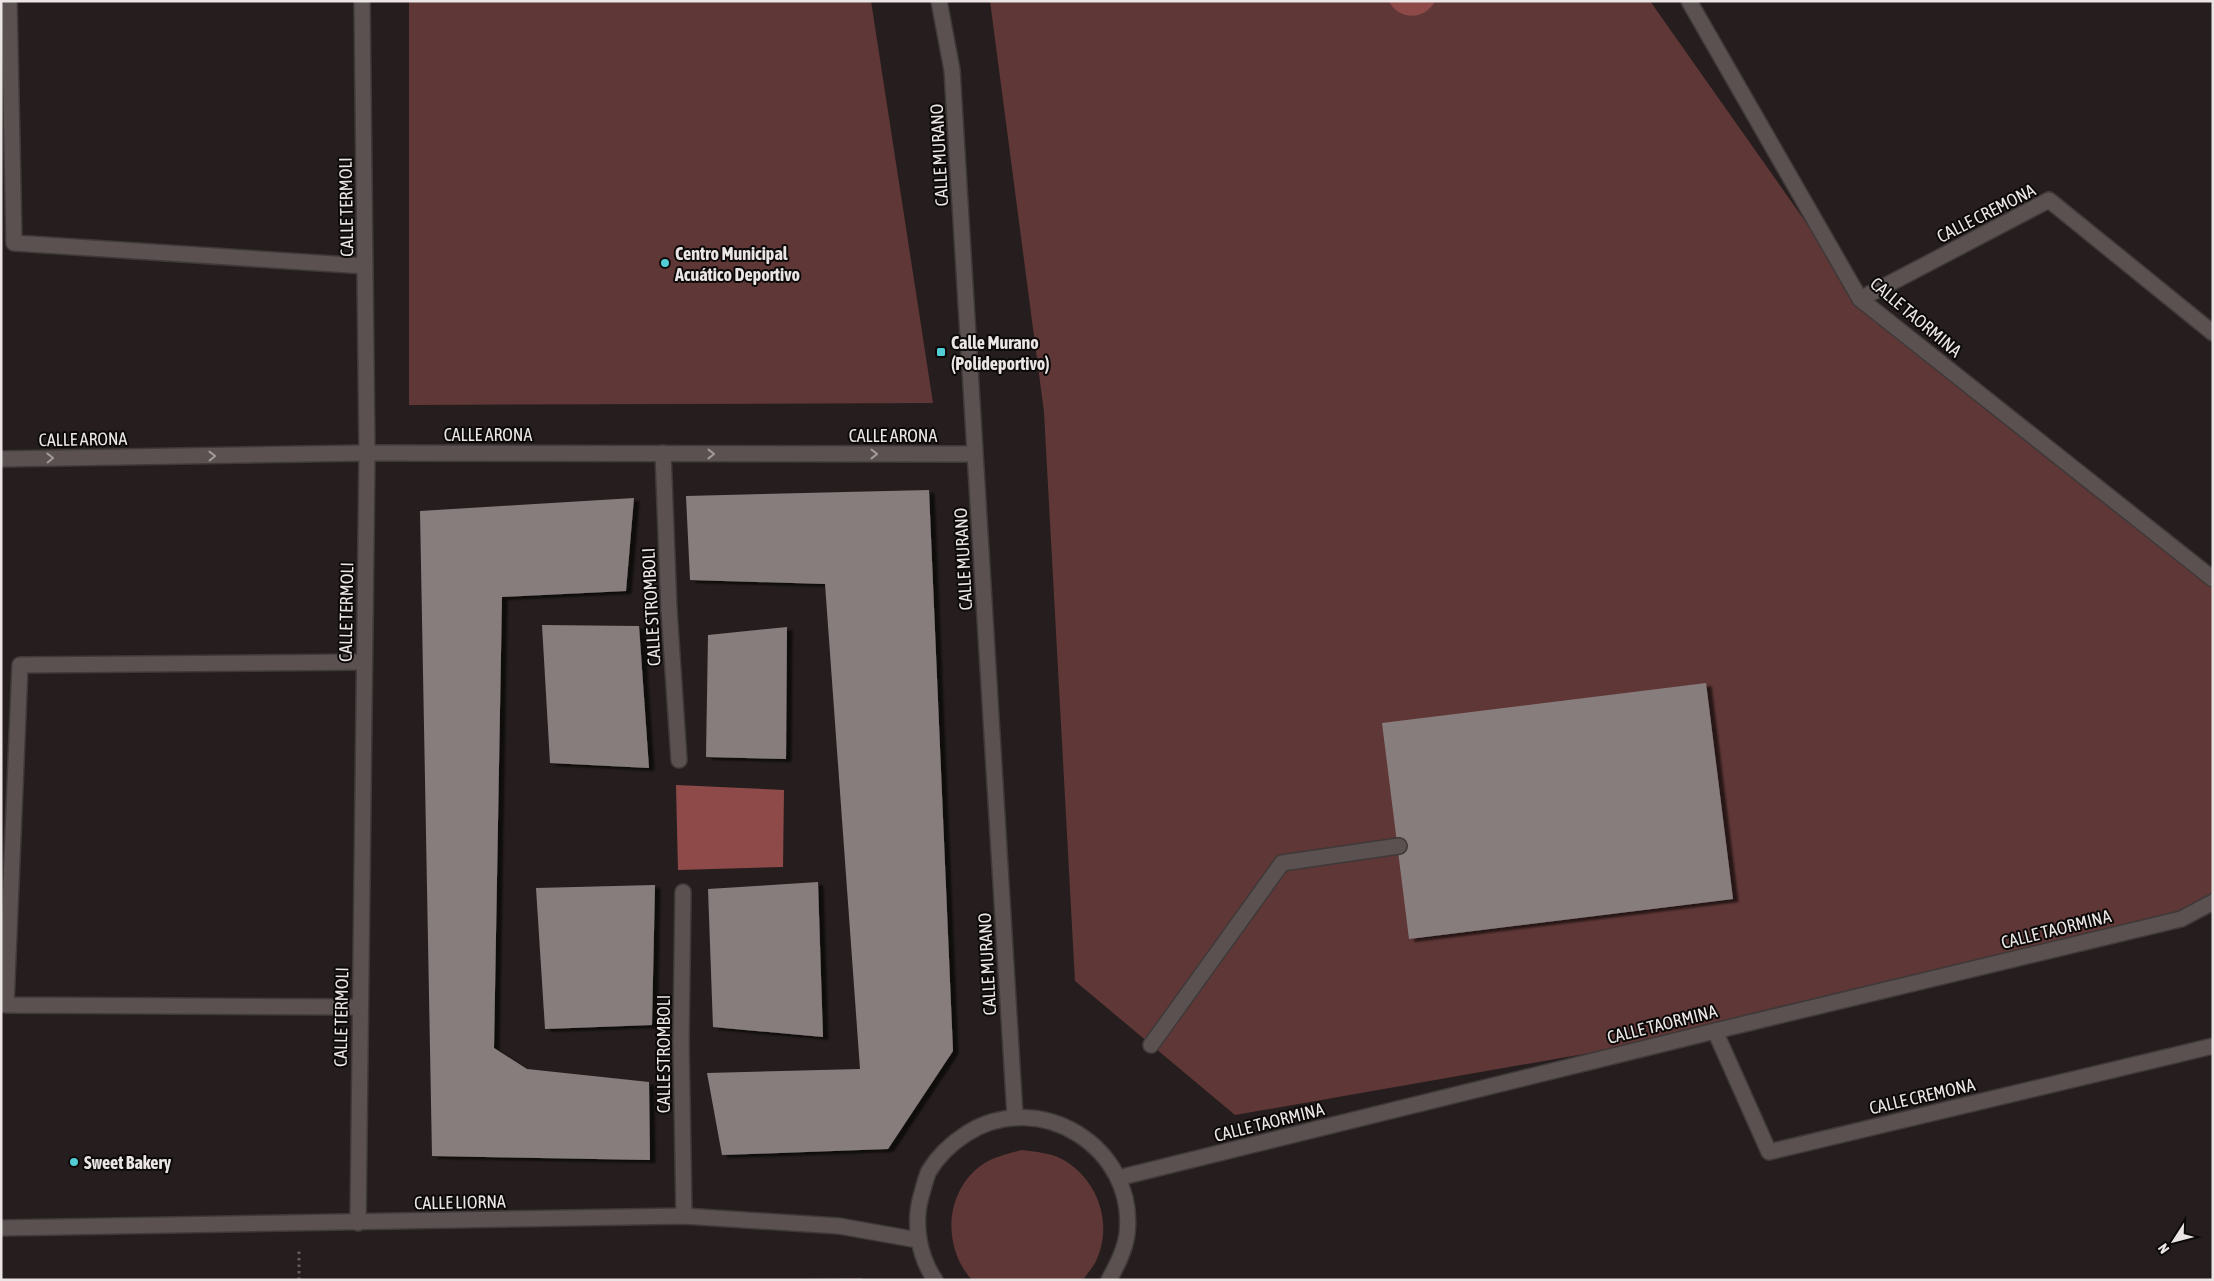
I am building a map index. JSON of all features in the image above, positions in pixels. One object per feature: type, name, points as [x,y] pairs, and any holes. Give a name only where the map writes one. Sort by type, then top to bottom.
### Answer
[{"type":"street","points":[[8,1],[14,243],[365,266]]},
{"type":"street","name":"CALLE TERMOLI","points":[[358,1223],[366,453],[362,1]]},
{"type":"street","name":"CALLE MURANO","points":[[939,1],[952,70],[1015,1116]]},
{"type":"street","name":"CALLE TAORMINA","points":[[1689,1],[1860,299],[2213,579]]},
{"type":"street","name":"CALLE CREMONA","points":[[1860,299],[2049,200],[2213,334]]},
{"type":"street","name":"CALLE ARONA","points":[[1,459],[366,453],[975,454]]},
{"type":"street","name":"CALLE STROMBOLI","points":[[663,453],[669,610],[679,760]]},
{"type":"street","points":[[360,1007],[6,1005],[20,665],[364,662]]},
{"type":"street","points":[[1152,1045],[1282,863],[1399,846]]},
{"type":"street","name":"CALLE STROMBOLI","points":[[683,892],[681,1042],[684,1216]]},
{"type":"street","name":"CALLE TAORMINA","points":[[1118,1178],[2181,919],[2213,902]]},
{"type":"street","name":"CALLE CREMONA","points":[[1715,1031],[1769,1152],[2213,1046]]},
{"type":"street","points":[[935,1280],[928,1269],[918,1240],[918,1205],[929,1171],[951,1143],[981,1124],[1015,1116],[1047,1119],[1076,1131],[1101,1152],[1118,1178],[1126,1205],[1127,1234],[1120,1261],[1109,1280]]},
{"type":"street","name":"CALLE LIORNA","points":[[1,1228],[684,1216],[839,1226],[918,1240]]},
{"type":"shaded area","points":[[409,1],[871,1],[933,403],[409,405]]},
{"type":"shaded area","points":[[990,1],[1650,1],[1860,299],[2213,579],[2213,902],[2181,919],[1715,1031],[1235,1115],[1075,981],[1044,412]]},
{"type":"shaded area","points":[[1389,1],[1435,1],[1425,12],[1412,16],[1399,12],[1393,8]]},
{"type":"shaded area","points":[[676,785],[784,790],[783,867],[678,870]]},
{"type":"shaded area","points":[[1022,1150],[1045,1153],[1062,1159],[1078,1171],[1095,1193],[1103,1219],[1103,1233],[1096,1261],[1083,1280],[972,1280],[956,1253],[952,1238],[951,1222],[959,1192],[967,1179],[979,1167],[989,1161]]},
{"type":"shaded area","points":[[861,1278],[863,1280],[753,1280]]},
{"type":"building","points":[[929,490],[953,1051],[888,1149],[722,1155],[707,1073],[860,1069],[825,584],[690,580],[686,496]]},
{"type":"building","points":[[634,498],[626,591],[502,597],[494,1048],[527,1069],[649,1082],[650,1160],[432,1156],[420,511]]},
{"type":"building","points":[[542,625],[639,626],[649,768],[550,763]]},
{"type":"building","points":[[787,627],[786,759],[706,757],[708,635]]},
{"type":"building","points":[[1706,683],[1733,899],[1409,939],[1382,723]]},
{"type":"building","points":[[818,882],[823,1037],[713,1027],[708,889]]},
{"type":"building","points":[[655,885],[652,1025],[545,1029],[536,888]]},
{"type":"place","name":"Centro Municipal Acuático Deportivo","points":[[665,263]]},
{"type":"place","name":"Calle Murano (Polideportivo)","points":[[941,352]]},
{"type":"place","name":"Sweet Bakery","points":[[74,1162]]}]
